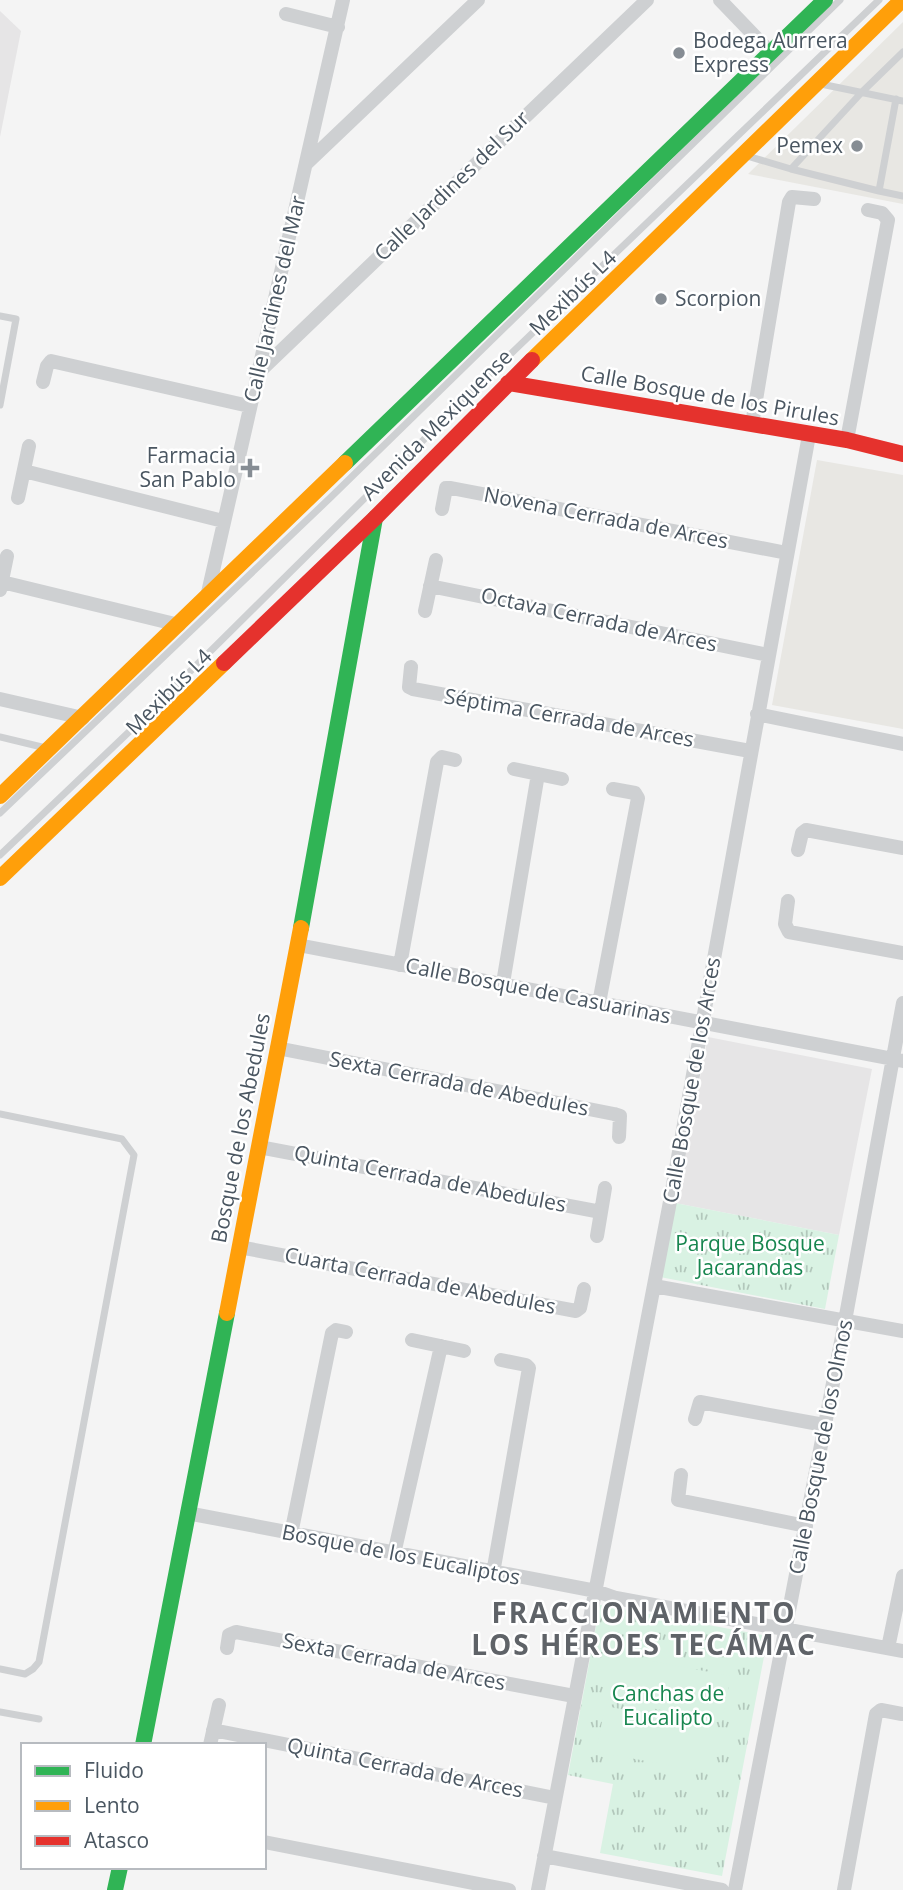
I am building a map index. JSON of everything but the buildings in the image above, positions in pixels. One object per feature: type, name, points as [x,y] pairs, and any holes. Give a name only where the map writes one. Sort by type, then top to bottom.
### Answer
[{"type":"main road","name":"Avenida Mexiquense","points":[[0,796],[825,0]]},
{"type":"main road","name":"Avenida Mexiquense","points":[[0,878],[374,518],[508,383],[902,0]]},
{"type":"main road","name":"Calle Bosque de los Pirules","points":[[508,383],[847,440],[903,454]]},
{"type":"main road","name":"Bosque de los Abedules","points":[[143,1743],[298,945],[374,518]]},
{"type":"main road","points":[[115,1890],[120,1869]]},
{"type":"street","name":"Calle Jardines del Mar","points":[[207,598],[343,0]]},
{"type":"street","points":[[307,163],[478,0]]},
{"type":"street","name":"Calle Jardines del Sur","points":[[258,373],[647,0]]},
{"type":"street","points":[[720,0],[771,53]]},
{"type":"street","points":[[286,14],[338,27]]},
{"type":"street","points":[[752,424],[789,202],[792,197],[814,199]]},
{"type":"street","points":[[847,440],[888,220],[882,213],[867,210]]},
{"type":"street","points":[[43,382],[51,361],[249,406]]},
{"type":"street","name":"Calle Bosque de los Arces","points":[[538,1890],[703,1023],[809,435]]},
{"type":"street","points":[[18,499],[29,446]]},
{"type":"street","points":[[24,471],[223,520]]},
{"type":"street","name":"Novena Cerrada de Arces","points":[[442,509],[443,493],[446,488],[451,488],[787,553]]},
{"type":"street","points":[[7,556],[1,586],[179,625]]},
{"type":"street","points":[[425,611],[436,560]]},
{"type":"street","name":"Octava Cerrada de Arces","points":[[430,586],[768,655]]},
{"type":"street","name":"Séptima Cerrada de Arces","points":[[411,667],[408,682],[413,689],[750,751]]},
{"type":"street","points":[[0,699],[83,718]]},
{"type":"street","points":[[757,714],[903,744]]},
{"type":"street","points":[[400,965],[437,762],[442,757],[455,760]]},
{"type":"street","points":[[514,769],[562,779]]},
{"type":"street","points":[[503,983],[538,774]]},
{"type":"street","points":[[598,1003],[638,798],[635,793],[613,789]]},
{"type":"street","points":[[798,850],[802,833],[806,830],[903,848]]},
{"type":"street","points":[[788,901],[785,925],[789,932],[903,953]]},
{"type":"street","name":"Calle Bosque de Casuarinas","points":[[298,945],[898,1060]]},
{"type":"street","name":"Calle Bosque de los Olmos","points":[[735,1890],[824,1425],[898,1060],[903,1003]]},
{"type":"street","name":"Sexta Cerrada de Abedules","points":[[277,1048],[614,1114],[620,1116],[619,1137]]},
{"type":"street","name":"Quinta Cerrada de Abedules","points":[[259,1147],[601,1212]]},
{"type":"street","points":[[597,1236],[606,1188]]},
{"type":"street","name":"Cuarta Cerrada de Abedules","points":[[239,1247],[576,1311],[580,1308],[584,1289]]},
{"type":"street","points":[[654,1286],[903,1331]]},
{"type":"street","points":[[291,1534],[332,1333],[336,1330],[346,1332]]},
{"type":"street","points":[[412,1340],[464,1351]]},
{"type":"street","points":[[394,1554],[441,1346]]},
{"type":"street","points":[[493,1573],[529,1368],[501,1360]]},
{"type":"street","points":[[695,1419],[700,1402],[824,1425]]},
{"type":"street","points":[[681,1475],[677,1494],[678,1500],[682,1502],[806,1526]]},
{"type":"street","name":"Bosque de los Eucaliptos","points":[[187,1513],[896,1650]]},
{"type":"street","points":[[896,1650],[903,1576]]},
{"type":"street","name":"Sexta Cerrada de Arces","points":[[227,1648],[229,1635],[236,1632],[574,1696]]},
{"type":"street","points":[[211,1743],[219,1705]]},
{"type":"street","points":[[844,1890],[876,1714],[881,1710],[902,1714]]},
{"type":"street","name":"Quinta Cerrada de Arces","points":[[214,1730],[555,1798]]},
{"type":"street","points":[[266,1842],[509,1890]]},
{"type":"street","points":[[544,1856],[722,1890]]},
{"type":"lane","name":"Mexibús L4","points":[[0,813],[331,497],[840,0]]},
{"type":"lane","name":"Mexibús L4","points":[[0,855],[132,729],[505,359],[879,0]]},
{"type":"lane","points":[[792,169],[862,92],[903,52]]},
{"type":"lane","points":[[817,83],[899,100],[879,191]]},
{"type":"lane","points":[[743,155],[903,196]]},
{"type":"lane","points":[[0,316],[16,319],[0,405]]},
{"type":"lane","points":[[0,737],[50,749]]},
{"type":"lane","points":[[0,1114],[122,1139],[134,1155],[39,1662],[33,1670],[25,1674],[0,1669]]},
{"type":"lane","points":[[0,1712],[39,1719]]},
{"type":"shaded area","points":[[0,11],[21,31],[0,137]]},
{"type":"shaded area","points":[[903,22],[903,204],[748,174]]},
{"type":"shaded area","points":[[817,460],[903,475],[903,729],[772,705]]},
{"type":"shaded area","points":[[708,1037],[872,1069],[839,1235],[675,1203]]},
{"type":"green space","name":"Parque Bosque Jacarandas","points":[[675,1203],[839,1235],[825,1309],[660,1277]]},
{"type":"green space","name":"Canchas de Eucalipto","points":[[600,1605],[768,1636],[722,1876],[600,1853],[613,1784],[568,1775]]},
{"type":"green space","points":[[614,1654],[731,1676],[722,1722],[605,1699]]},
{"type":"green space","points":[[605,1706],[722,1728],[713,1773],[596,1752]]},
{"type":"traffic: fast","points":[[345,463],[825,0]]},
{"type":"traffic: fast","points":[[301,928],[375,518]]},
{"type":"traffic: fast","points":[[143,1743],[227,1313]]},
{"type":"traffic: fast","points":[[115,1890],[120,1869]]},
{"type":"traffic: slow","points":[[532,360],[902,0]]},
{"type":"traffic: slow","points":[[0,796],[345,463]]},
{"type":"traffic: slow","points":[[0,878],[224,663]]},
{"type":"traffic: slow","points":[[227,1313],[301,928]]},
{"type":"traffic: jam","points":[[224,663],[375,518],[532,360]]},
{"type":"traffic: jam","points":[[508,383],[847,440],[903,454]]},
{"type":"place","name":"Bodega Aurrera Express","points":[[679,53]]},
{"type":"place","name":"Pemex","points":[[857,146]]},
{"type":"place","name":"Scorpion","points":[[661,299]]},
{"type":"place","name":"Farmacia San Pablo","points":[[250,468]]},
{"type":"district","name":"FRACCIONAMIENTO LOS HÉROES TECÁMAC","points":[[644,1629]]}]
